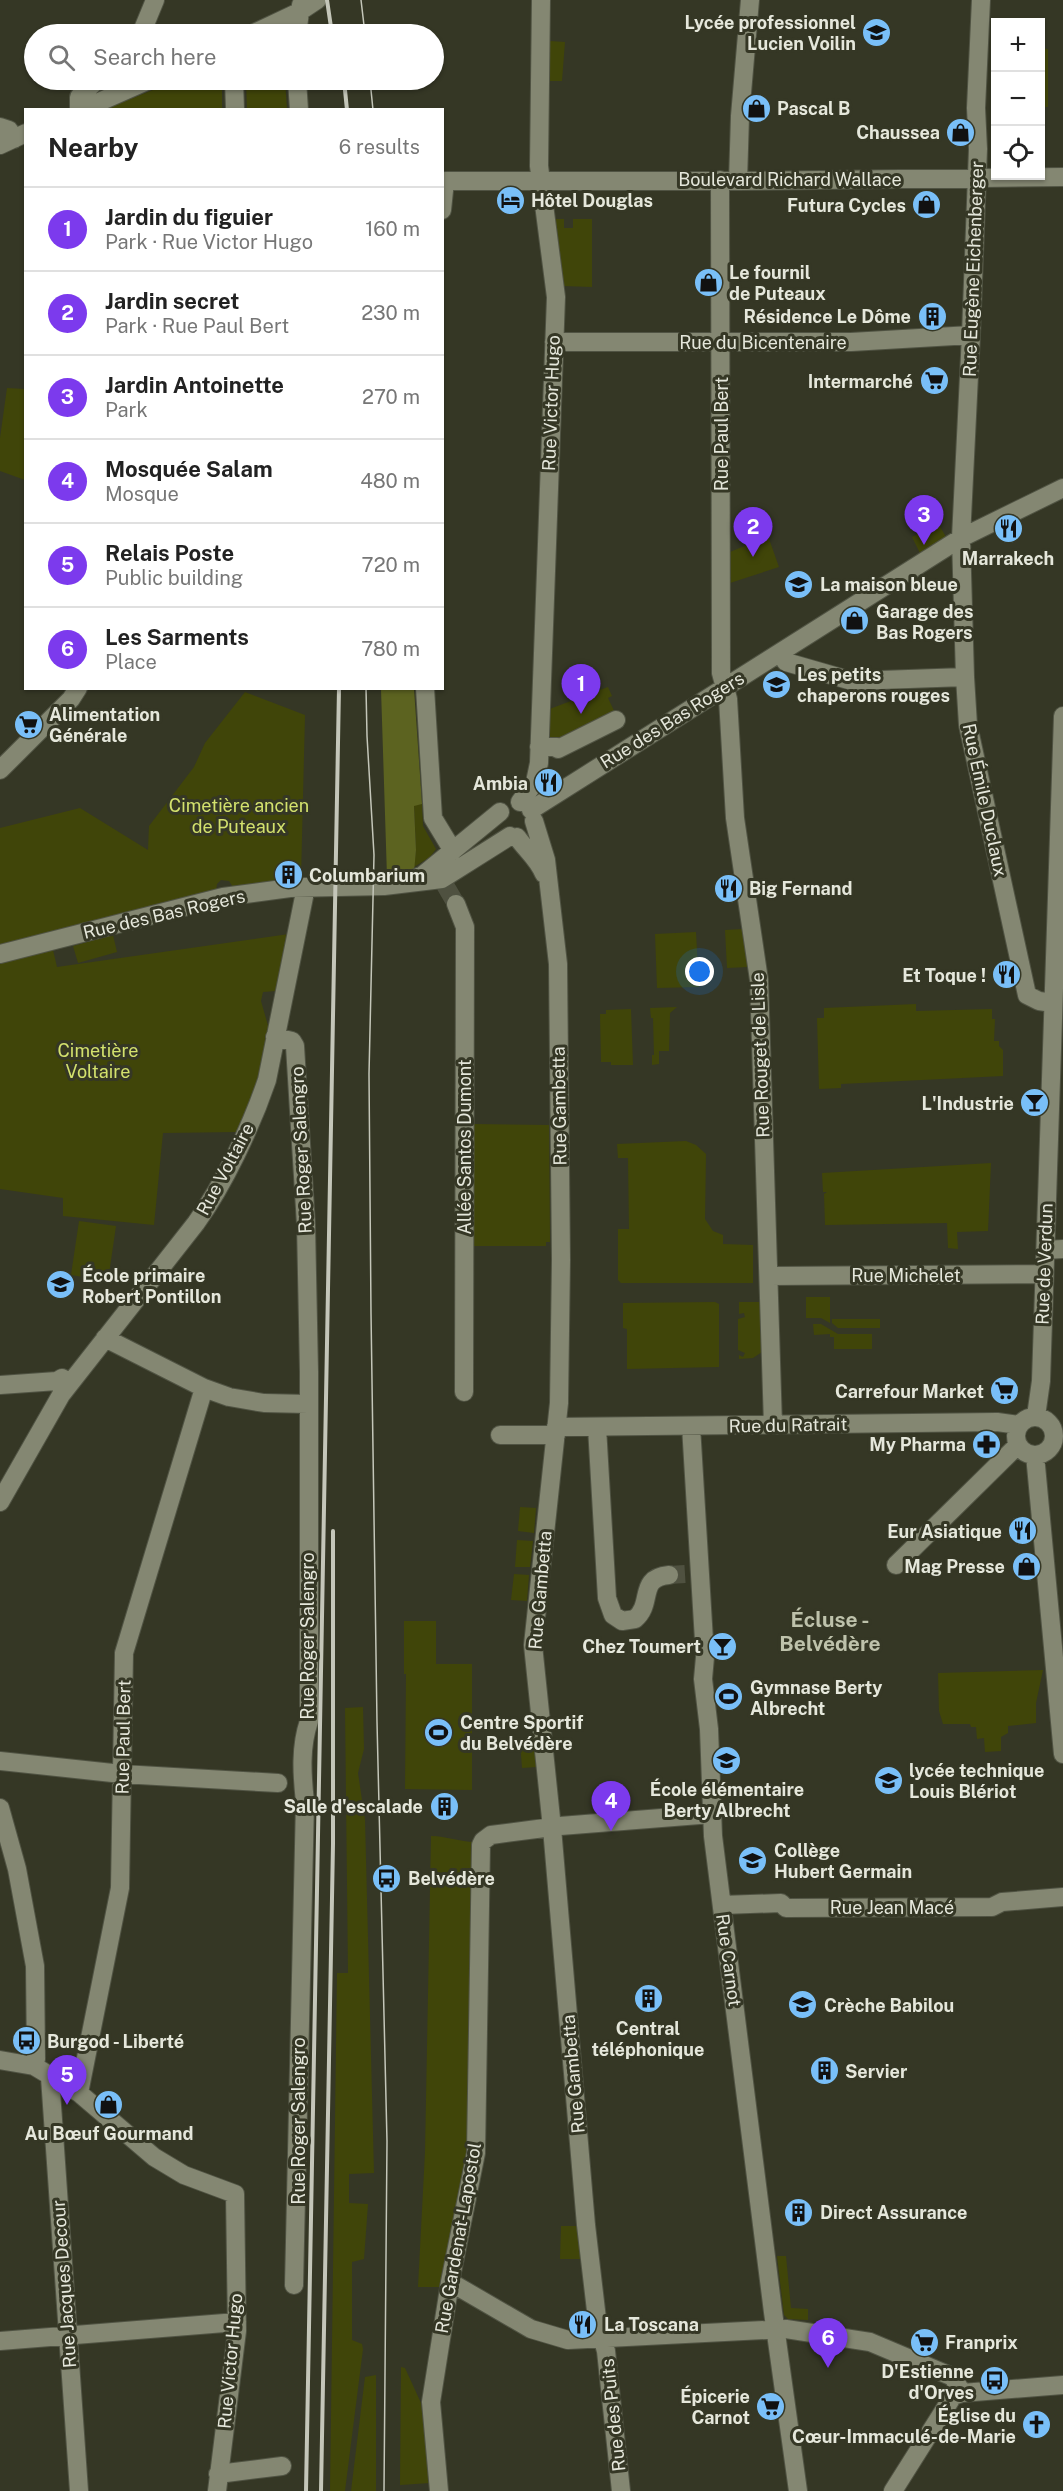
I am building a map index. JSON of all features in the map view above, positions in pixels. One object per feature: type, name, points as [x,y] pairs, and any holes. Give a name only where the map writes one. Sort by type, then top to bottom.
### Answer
[{"type":"street","points":[[145,24],[155,0]]},
{"type":"street","points":[[270,24],[301,6],[317,0]]},
{"type":"street","name":"Rue Victor Hugo","points":[[529,811],[539,747],[556,297],[540,180],[541,0]]},
{"type":"street","name":"Rue Paul Bert","points":[[725,687],[721,673],[721,342],[729,181],[740,116],[750,0]]},
{"type":"street","name":"Rue Eugène Eichenberger","points":[[962,538],[971,335],[981,0]]},
{"type":"street","points":[[298,24],[301,6]]},
{"type":"street","points":[[80,105],[90,90]]},
{"type":"street","points":[[80,105],[121,90]]},
{"type":"street","points":[[234,90],[235,108]]},
{"type":"street","points":[[298,90],[299,108]]},
{"type":"street","points":[[0,126],[9,130],[13,139]]},
{"type":"street","name":"Boulevard Richard Wallace","points":[[444,191],[445,181],[729,181],[1063,177]]},
{"type":"street","name":"Rue du Bicentenaire","points":[[554,342],[851,342],[971,335]]},
{"type":"street","name":"Rue des Bas Rogers","points":[[529,811],[962,538],[1063,488]]},
{"type":"street","name":"Rue Émile Duclaux","points":[[962,538],[968,725],[1027,995],[1039,1001],[1053,1003]]},
{"type":"street","points":[[780,653],[786,662],[852,681],[965,677]]},
{"type":"street","name":"Rue Rouget de Lisle","points":[[725,687],[728,699],[735,818],[759,980],[773,1425]]},
{"type":"street","points":[[7,758],[71,699],[77,690]]},
{"type":"street","points":[[425,690],[433,818],[436,827],[453,851]]},
{"type":"street","name":"Rue de Verdun","points":[[1036,1416],[1040,1392],[1044,1250],[1057,1064],[1053,1003],[1063,716]]},
{"type":"street","points":[[539,747],[557,747],[558,749],[616,720]]},
{"type":"street","points":[[506,804],[529,811],[530,830],[514,836],[501,829],[500,812],[506,804]]},
{"type":"street","name":"Rue Gambetta","points":[[529,811],[546,860],[558,964],[561,1260],[561,1356],[556,1431],[533,1645],[552,1828],[586,2225],[597,2319],[603,2340]]},
{"type":"street","name":"Rue des Bas Rogers","points":[[402,884],[423,875],[500,812]]},
{"type":"street","name":"Rue des Bas Rogers","points":[[0,954],[224,897],[306,887],[339,888],[443,882],[514,836]]},
{"type":"street","name":"Rue Gambetta","points":[[514,836],[537,860],[544,872],[553,910]]},
{"type":"street","name":"Rue Voltaire","points":[[0,1502],[69,1382],[215,1196],[259,1103],[267,1080],[306,887]]},
{"type":"street","name":"Allée Santos Dumont","points":[[456,904],[465,927],[464,1392]]},
{"type":"street","name":"Rue Roger Salengro","points":[[275,1037],[292,1041],[295,1046],[306,1225],[309,1721],[304,1737],[303,1757],[305,1802],[294,2285]]},
{"type":"street","points":[[1044,1250],[1063,1250]]},
{"type":"street","name":"Rue Michelet","points":[[769,1276],[1043,1274]]},
{"type":"street","points":[[105,1338],[204,1388],[243,1401],[308,1404]]},
{"type":"street","points":[[0,1385],[57,1381],[62,1378],[69,1382]]},
{"type":"street","name":"Rue Paul Bert","points":[[79,2093],[120,1888],[124,1653],[204,1388]]},
{"type":"street","points":[[1036,1416],[1049,1422],[1059,1438],[1048,1450],[1035,1455],[1023,1451],[1018,1444],[1016,1433],[1019,1425],[1026,1419],[1036,1416]]},
{"type":"street","name":"Rue du Ratrait","points":[[500,1435],[597,1427],[997,1422],[1019,1425]]},
{"type":"street","name":"Rue Carnot","points":[[691,1426],[685,1574],[705,1657],[703,1678],[710,1740],[713,1836],[775,2328],[798,2491]]},
{"type":"street","points":[[597,1427],[607,1598],[613,1615],[622,1621],[635,1619],[642,1610],[651,1583],[659,1576],[685,1574]]},
{"type":"street","points":[[896,1565],[1018,1444]]},
{"type":"street","points":[[1035,1455],[1055,1586],[1063,1754]]},
{"type":"street","points":[[0,1761],[122,1774],[278,1783]]},
{"type":"street","points":[[0,1808],[17,1869],[35,1966],[36,2059],[34,2066]]},
{"type":"street","points":[[552,1828],[712,1814]]},
{"type":"street","name":"Rue Gardenat-Lapostol","points":[[439,2491],[431,2402],[450,2282],[476,2153],[483,1840],[491,1835],[552,1828]]},
{"type":"street","name":"Rue Jean Macé","points":[[722,1905],[781,1903],[786,1908],[992,1907],[1002,1902],[1063,1897]]},
{"type":"street","points":[[0,2060],[34,2066],[79,2093]]},
{"type":"street","name":"Rue Jacques Decour","points":[[51,2077],[79,2491]]},
{"type":"street","name":"Rue Victor Hugo","points":[[79,2093],[154,2157],[184,2175],[235,2194],[237,2322],[218,2482]]},
{"type":"street","points":[[450,2282],[531,2329],[568,2340],[603,2340],[775,2328],[870,2342],[953,2377],[962,2393]]},
{"type":"street","points":[[0,2341],[237,2322]]},
{"type":"street","name":"Rue des Puits","points":[[603,2340],[621,2491]]},
{"type":"street","points":[[893,2491],[953,2396],[962,2393],[1063,2385]]},
{"type":"street","points":[[218,2482],[282,2466]]},
{"type":"green space","points":[[550,41],[565,42],[562,81],[549,81]]},
{"type":"green space","points":[[1045,48],[1048,49],[1048,107],[1045,107]]},
{"type":"green space","points":[[153,90],[222,90],[222,108],[108,108]]},
{"type":"green space","points":[[246,90],[286,90],[287,108],[247,108]]},
{"type":"green space","points":[[555,219],[564,219],[564,228],[573,228],[573,219],[592,219],[592,287],[563,286]]},
{"type":"green space","points":[[7,388],[24,389],[24,480],[0,471],[0,438]]},
{"type":"green space","points":[[938,523],[946,537],[920,553],[912,537]]},
{"type":"green space","points":[[768,536],[779,567],[730,583],[730,552]]},
{"type":"green space","points":[[608,687],[612,696],[608,698],[617,717],[546,744],[547,710]]},
{"type":"green space","points":[[381,690],[414,690],[422,804],[414,806],[416,850],[414,872],[387,877]]},
{"type":"green space","name":"Cimetière ancien de Puteaux","points":[[245,692],[305,715],[301,878],[233,887],[229,881],[221,880],[217,884],[216,891],[0,945],[0,828],[80,808],[148,850],[149,826],[194,767],[205,743]]},
{"type":"green space","points":[[422,804],[423,826],[436,849],[430,857],[414,867],[416,850],[414,805]]},
{"type":"green space","points":[[743,929],[748,967],[727,968],[725,930]]},
{"type":"green space","points":[[696,932],[699,987],[657,988],[655,934]]},
{"type":"green space","name":"Cimetière Voltaire","points":[[289,934],[276,991],[263,992],[261,1001],[269,1029],[253,1100],[237,1132],[163,1133],[154,1225],[63,1216],[63,1198],[0,1189],[0,963],[53,950],[57,967]]},
{"type":"green space","points":[[113,935],[117,952],[78,963],[73,946]]},
{"type":"green space","points":[[916,1004],[916,1011],[992,1009],[992,1019],[995,1019],[994,1041],[999,1041],[999,1046],[1003,1050],[1003,1076],[841,1084],[841,1088],[819,1089],[817,1018],[824,1018],[824,1008]]},
{"type":"green space","points":[[677,1007],[670,1013],[669,1051],[659,1051],[659,1064],[652,1065],[653,1018],[651,1018],[650,1008]]},
{"type":"green space","points":[[631,1009],[633,1065],[611,1065],[611,1062],[601,1062],[600,1014],[606,1014],[606,1010]]},
{"type":"green space","points":[[473,1124],[549,1125],[550,1242],[546,1242],[546,1246],[473,1246]]},
{"type":"green space","points":[[686,1141],[696,1145],[706,1154],[705,1219],[713,1231],[723,1235],[723,1244],[753,1245],[753,1283],[621,1283],[618,1280],[618,1229],[629,1229],[628,1158],[618,1158],[617,1144]]},
{"type":"green space","points":[[991,1163],[988,1231],[957,1232],[958,1249],[948,1248],[947,1223],[825,1225],[824,1194],[827,1192],[823,1192],[822,1173]]},
{"type":"green space","points":[[79,1221],[116,1226],[108,1281],[71,1275]]},
{"type":"green space","points":[[806,1297],[830,1297],[830,1323],[821,1318],[806,1318]]},
{"type":"green space","points":[[715,1302],[719,1304],[719,1367],[627,1369],[627,1329],[623,1328],[623,1303]]},
{"type":"green space","points":[[739,1302],[761,1302],[762,1352],[753,1358],[739,1359],[739,1355],[743,1357],[745,1353],[738,1350],[738,1319],[745,1317],[744,1313],[739,1314]]},
{"type":"green space","points":[[832,1319],[880,1319],[880,1328],[838,1328],[832,1323]]},
{"type":"green space","points":[[813,1324],[821,1324],[838,1334],[872,1334],[872,1349],[834,1349],[834,1337],[830,1337],[830,1334],[814,1335]]},
{"type":"green space","points":[[520,1507],[536,1508],[534,1533],[518,1531]]},
{"type":"green space","points":[[517,1540],[533,1541],[530,1567],[515,1567]]},
{"type":"green space","points":[[514,1574],[529,1575],[527,1601],[511,1600]]},
{"type":"green space","name":"Centre Sportif du Belvédère","points":[[404,1621],[436,1621],[436,1664],[472,1664],[472,1790],[405,1789]]},
{"type":"green space","points":[[1043,1670],[1036,1703],[1036,1723],[1008,1726],[1008,1733],[1001,1737],[1001,1751],[985,1752],[984,1738],[977,1739],[976,1727],[971,1727],[970,1724],[943,1724],[939,1711],[938,1673]]},
{"type":"green space","points":[[363,1707],[364,1749],[358,1773],[365,1820],[374,2173],[349,2174],[349,2203],[368,2204],[364,2259],[352,2262],[352,2340],[362,2344],[363,2349],[345,2491],[330,2491],[337,1973],[348,1973],[345,1708]]},
{"type":"green space","points":[[534,1740],[537,1767],[522,1768],[520,1741]]},
{"type":"green space","points":[[431,1836],[475,1842],[470,2153],[439,2287],[418,2287],[425,2152]]},
{"type":"green space","points":[[561,2226],[579,2226],[581,2259],[560,2259]]},
{"type":"green space","points":[[777,2256],[786,2256],[791,2308],[808,2309],[808,2320],[788,2319],[784,2315]]},
{"type":"green space","points":[[401,2367],[405,2368],[421,2403],[430,2483],[400,2485]]},
{"type":"green space","points":[[376,2375],[376,2491],[351,2491],[365,2377]]},
{"type":"tunnel","points":[[445,885],[456,904]]},
{"type":"tunnel","points":[[669,1575],[685,1574]]},
{"type":"tram line","points":[[361,0],[364,24]]},
{"type":"tram line","points":[[371,90],[373,108]]},
{"type":"tram line","points":[[366,690],[374,855],[369,1074],[371,1313],[377,1722],[387,2141],[384,2491]]},
{"type":"railway","points":[[327,0],[331,24]]},
{"type":"railway","points":[[345,90],[347,108]]},
{"type":"railway","points":[[306,2491],[339,690]]},
{"type":"railway","points":[[321,2491],[333,1844],[333,1531]]},
{"type":"place","name":"Lycée professionnel Lucien Voilin","points":[[877,32]]},
{"type":"place","name":"Pascal B","points":[[756,108]]},
{"type":"place","name":"Chaussea","points":[[961,132]]},
{"type":"place","name":"Hôtel Douglas","points":[[510,200]]},
{"type":"place","name":"Futura Cycles","points":[[927,205]]},
{"type":"place","name":"Le fournil de Puteaux","points":[[708,282]]},
{"type":"place","name":"Résidence Le Dôme","points":[[932,316]]},
{"type":"place","name":"Intermarché","points":[[934,381]]},
{"type":"place","name":"Marrakech","points":[[1008,529]]},
{"type":"place","name":"Jardin Antoinette","points":[[924,545]]},
{"type":"place","name":"Jardin secret","points":[[753,557]]},
{"type":"place","name":"La maison bleue","points":[[799,584]]},
{"type":"place","name":"Garage des Bas Rogers","points":[[855,621]]},
{"type":"place","name":"Les petits chaperons rouges","points":[[776,684]]},
{"type":"place","name":"Jardin du figuier","points":[[581,714]]},
{"type":"place","name":"Alimentation Générale","points":[[28,724]]},
{"type":"place","name":"Ambia","points":[[549,783]]},
{"type":"place","name":"Columbarium","points":[[288,875]]},
{"type":"place","name":"Big Fernand","points":[[728,888]]},
{"type":"place","name":"Et Toque !","points":[[1007,975]]},
{"type":"place","name":"L'Industrie","points":[[1035,1103]]},
{"type":"place","name":"École primaire Robert Pontillon","points":[[61,1285]]},
{"type":"place","name":"Carrefour Market","points":[[1005,1391]]},
{"type":"place","name":"My Pharma","points":[[987,1444]]},
{"type":"place","name":"Eur Asiatique","points":[[1023,1531]]},
{"type":"place","name":"Mag Presse","points":[[1026,1566]]},
{"type":"place","name":"Chez Toumert","points":[[722,1646]]},
{"type":"place","name":"Gymnase Berty Albrecht","points":[[729,1697]]},
{"type":"place","name":"Centre Sportif du Belvédère","points":[[439,1732]]},
{"type":"place","name":"École élémentaire Berty Albrecht","points":[[727,1760]]},
{"type":"place","name":"lycée technique Louis Blériot","points":[[888,1780]]},
{"type":"place","name":"Salle d'escalade","points":[[444,1806]]},
{"type":"place","name":"Mosquée Salam","points":[[611,1831]]},
{"type":"place","name":"Collège Hubert Germain","points":[[753,1860]]},
{"type":"place","name":"Belvédère","points":[[387,1878]]},
{"type":"place","name":"Central téléphonique","points":[[648,1999]]},
{"type":"place","name":"Crèche Babilou","points":[[803,2005]]},
{"type":"place","name":"Burgod - Liberté","points":[[26,2041]]},
{"type":"place","name":"Servier","points":[[824,2071]]},
{"type":"place","name":"Au Bœuf Gourmand","points":[[109,2104]]},
{"type":"place","name":"Relais Poste","points":[[67,2105]]},
{"type":"place","name":"Direct Assurance","points":[[799,2212]]},
{"type":"place","name":"La Toscana","points":[[583,2324]]},
{"type":"place","name":"Franprix","points":[[924,2342]]},
{"type":"place","name":"Les Sarments","points":[[828,2368]]},
{"type":"place","name":"D'Estienne d'Orves","points":[[995,2381]]},
{"type":"place","name":"Épicerie Carnot","points":[[771,2406]]},
{"type":"place","name":"Église du Cœur-Immaculé-de-Marie","points":[[1037,2425]]},
{"type":"district","name":"Écluse - Belvédère","points":[[830,1631]]}]
